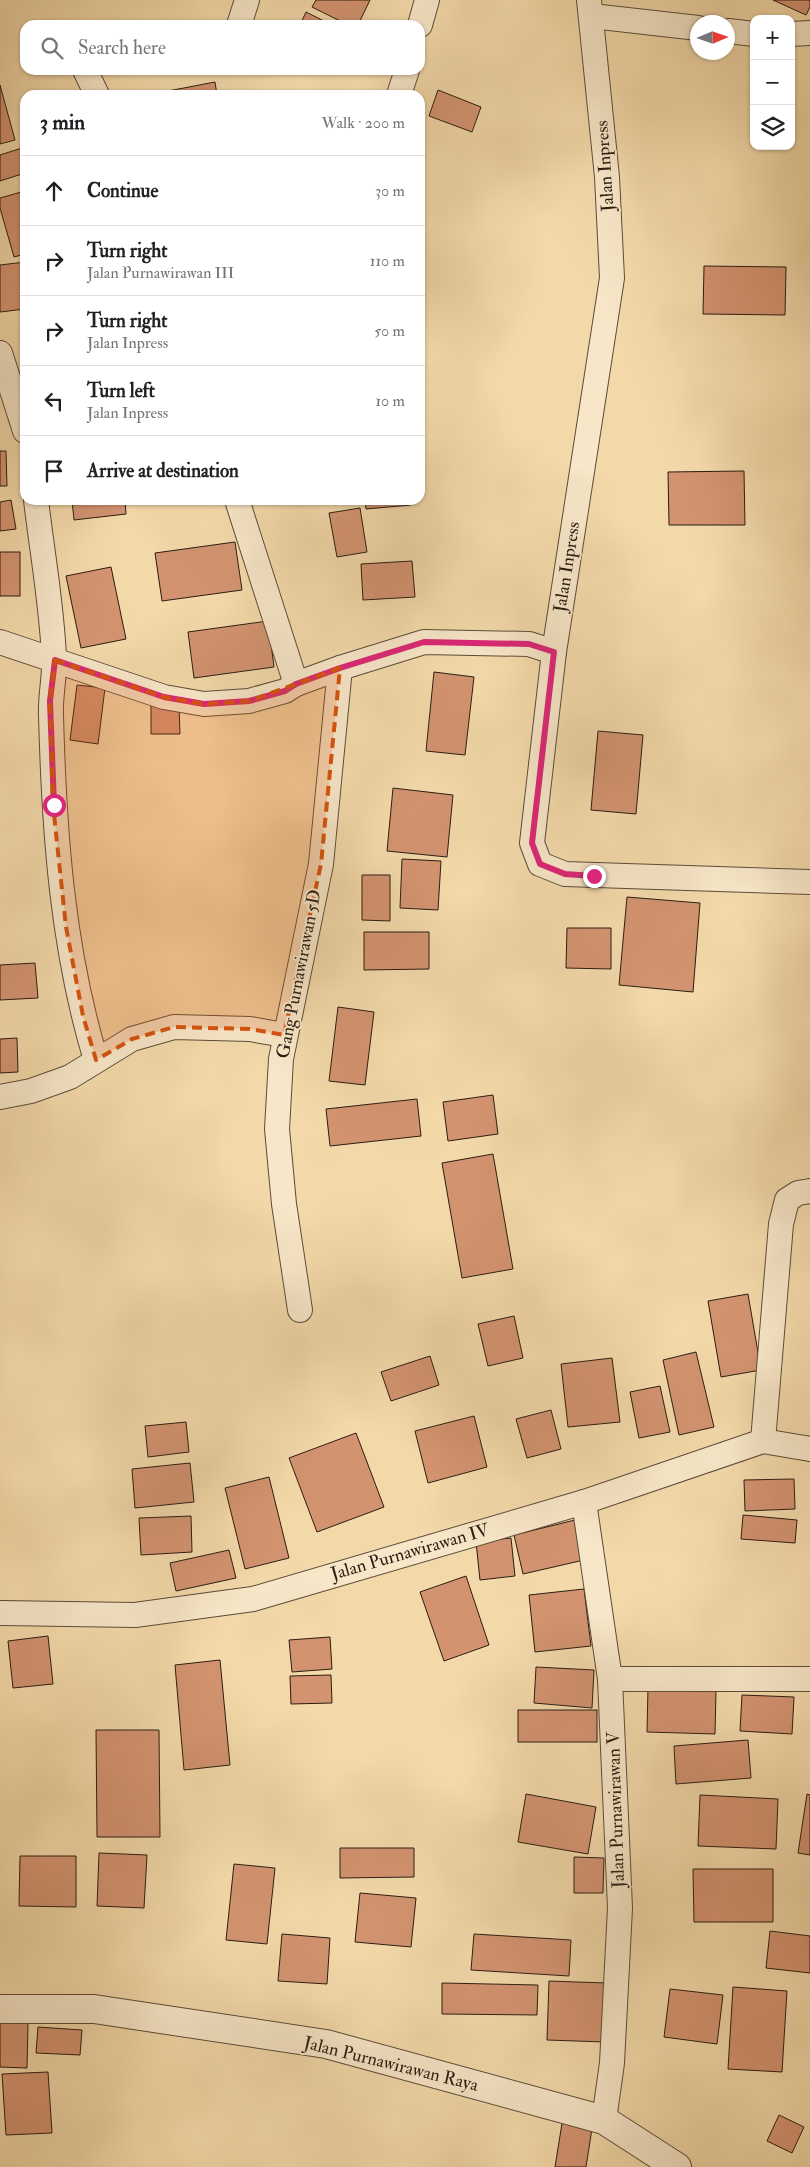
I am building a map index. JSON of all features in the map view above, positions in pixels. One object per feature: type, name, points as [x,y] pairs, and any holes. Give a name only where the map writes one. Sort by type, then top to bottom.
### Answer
[{"type":"street","points":[[241,20],[247,0]]},
{"type":"street","points":[[422,20],[428,0]]},
{"type":"street","points":[[590,8],[690,27]]},
{"type":"street","name":"Jalan Inpress","points":[[590,8],[607,177],[612,278],[554,652],[532,843],[540,864],[565,874],[810,882]]},
{"type":"street","points":[[735,33],[750,34]]},
{"type":"street","points":[[795,34],[810,33]]},
{"type":"street","points":[[87,75],[95,90]]},
{"type":"street","points":[[401,90],[405,75]]},
{"type":"street","points":[[0,352],[20,415]]},
{"type":"street","points":[[37,505],[55,660],[50,701],[53,796],[63,899],[83,1016],[96,1060]]},
{"type":"street","points":[[239,505],[296,684]]},
{"type":"street","points":[[0,642],[164,697],[204,704],[249,701],[285,691],[296,684],[340,668],[424,642],[529,644],[554,652]]},
{"type":"street","name":"Gang Purnawirawan 5D","points":[[300,1310],[284,1204],[277,1129],[284,1035],[321,864],[340,668]]},
{"type":"street","points":[[0,1097],[30,1091],[70,1077],[132,1039],[174,1027],[250,1030],[284,1035]]},
{"type":"street","points":[[763,1441],[781,1224],[787,1200],[798,1193],[810,1191]]},
{"type":"street","name":"Jalan Purnawirawan IV","points":[[0,1613],[134,1615],[252,1598],[584,1502],[763,1441],[810,1449]]},
{"type":"street","name":"Jalan Purnawirawan V","points":[[584,1502],[610,1679],[620,1908],[612,2063],[604,2120]]},
{"type":"street","points":[[610,1679],[810,1679]]},
{"type":"street","name":"Jalan Purnawirawan Raya","points":[[0,2009],[94,2009],[326,2044],[604,2120],[677,2167]]},
{"type":"highlighted area","points":[[55,660],[164,697],[204,704],[249,701],[340,668],[321,864],[284,1035],[250,1029],[174,1027],[132,1039],[96,1060],[83,1016],[66,927],[53,805],[50,701]]},
{"type":"building","points":[[316,0],[370,0],[360,20],[338,20],[312,7]]},
{"type":"building","points":[[773,0],[810,0],[810,7],[806,15]]},
{"type":"building","points":[[306,12],[322,20],[302,20]]},
{"type":"building","points":[[215,82],[216,90],[173,90]]},
{"type":"building","points":[[0,85],[15,140],[0,144]]},
{"type":"building","points":[[438,90],[481,107],[472,132],[429,116]]},
{"type":"building","points":[[20,149],[20,175],[0,181],[0,155]]},
{"type":"building","points":[[20,192],[20,255],[14,257],[0,208],[0,198]]},
{"type":"building","points":[[20,263],[20,310],[0,312],[0,265]]},
{"type":"building","points":[[704,266],[786,267],[785,315],[703,314]]},
{"type":"building","points":[[0,451],[6,451],[7,486],[0,486]]},
{"type":"building","points":[[744,471],[745,525],[669,525],[668,472]]},
{"type":"building","points":[[11,500],[16,529],[0,531],[0,502]]},
{"type":"building","points":[[72,505],[125,505],[126,514],[74,520]]},
{"type":"building","points":[[366,505],[411,505],[366,509]]},
{"type":"building","points":[[360,508],[367,552],[337,557],[329,513]]},
{"type":"building","points":[[235,542],[242,590],[162,601],[155,553]]},
{"type":"building","points":[[0,552],[20,552],[20,596],[0,596]]},
{"type":"building","points":[[412,561],[415,597],[363,600],[361,564]]},
{"type":"building","points":[[111,567],[126,639],[81,648],[66,576]]},
{"type":"building","points":[[268,621],[274,667],[194,678],[188,632]]},
{"type":"building","points":[[434,672],[474,677],[465,755],[426,751]]},
{"type":"building","points":[[77,685],[105,688],[98,744],[70,740]]},
{"type":"building","points":[[151,704],[179,704],[180,734],[151,734]]},
{"type":"building","points":[[598,731],[643,735],[636,814],[591,810]]},
{"type":"building","points":[[393,788],[453,795],[447,857],[387,851]]},
{"type":"building","points":[[402,859],[441,861],[438,910],[400,908]]},
{"type":"building","points":[[362,875],[390,875],[390,921],[362,920]]},
{"type":"building","points":[[627,897],[700,903],[693,992],[619,985]]},
{"type":"building","points":[[567,928],[611,928],[611,969],[566,968]]},
{"type":"building","points":[[364,932],[429,932],[429,969],[364,970]]},
{"type":"building","points":[[35,963],[38,998],[0,1000],[0,965]]},
{"type":"building","points":[[338,1007],[374,1012],[365,1085],[329,1081]]},
{"type":"building","points":[[17,1038],[18,1072],[0,1073],[0,1039]]},
{"type":"building","points":[[493,1095],[498,1134],[448,1141],[443,1102]]},
{"type":"building","points":[[417,1099],[421,1136],[330,1146],[326,1109]]},
{"type":"building","points":[[493,1154],[513,1269],[462,1278],[442,1163]]},
{"type":"building","points":[[748,1294],[761,1370],[721,1377],[708,1301]]},
{"type":"building","points":[[514,1316],[523,1358],[488,1366],[478,1324]]},
{"type":"building","points":[[696,1352],[714,1427],[679,1435],[663,1360]]},
{"type":"building","points":[[430,1356],[439,1385],[391,1401],[381,1372]]},
{"type":"building","points":[[612,1358],[620,1422],[568,1427],[561,1364]]},
{"type":"building","points":[[660,1386],[670,1432],[639,1438],[630,1392]]},
{"type":"building","points":[[551,1410],[561,1449],[527,1458],[516,1419]]},
{"type":"building","points":[[474,1416],[487,1467],[428,1483],[415,1431]]},
{"type":"building","points":[[186,1422],[189,1452],[148,1457],[145,1426]]},
{"type":"building","points":[[356,1433],[384,1507],[317,1532],[289,1458]]},
{"type":"building","points":[[190,1463],[194,1502],[135,1508],[132,1469]]},
{"type":"building","points":[[269,1477],[289,1558],[245,1569],[225,1488]]},
{"type":"building","points":[[794,1479],[795,1509],[745,1511],[744,1480]]},
{"type":"building","points":[[743,1515],[797,1520],[795,1543],[741,1539]]},
{"type":"building","points":[[191,1516],[192,1552],[141,1555],[139,1518]]},
{"type":"building","points":[[575,1520],[584,1560],[523,1574],[514,1535]]},
{"type":"building","points":[[511,1538],[515,1576],[480,1580],[476,1542]]},
{"type":"building","points":[[229,1550],[236,1578],[176,1591],[170,1563]]},
{"type":"building","points":[[466,1576],[489,1645],[444,1661],[420,1592]]},
{"type":"building","points":[[584,1589],[591,1646],[535,1652],[529,1595]]},
{"type":"building","points":[[48,1636],[53,1684],[13,1688],[8,1641]]},
{"type":"building","points":[[330,1637],[332,1669],[292,1672],[289,1640]]},
{"type":"building","points":[[220,1660],[230,1765],[184,1770],[175,1665]]},
{"type":"building","points":[[536,1667],[594,1670],[592,1708],[534,1703]]},
{"type":"building","points":[[331,1675],[332,1703],[291,1704],[290,1676]]},
{"type":"building","points":[[648,1687],[716,1690],[715,1734],[647,1732]]},
{"type":"building","points":[[742,1695],[794,1697],[792,1734],[740,1731]]},
{"type":"building","points":[[518,1710],[597,1710],[597,1742],[518,1742]]},
{"type":"building","points":[[96,1730],[159,1730],[160,1837],[97,1837]]},
{"type":"building","points":[[748,1740],[751,1778],[676,1784],[674,1746]]},
{"type":"building","points":[[526,1794],[596,1807],[588,1854],[518,1842]]},
{"type":"building","points":[[807,1794],[810,1795],[810,1855],[798,1853]]},
{"type":"building","points":[[700,1795],[778,1799],[776,1849],[698,1846]]},
{"type":"building","points":[[340,1848],[414,1848],[414,1877],[340,1878]]},
{"type":"building","points":[[99,1853],[147,1855],[144,1908],[97,1906]]},
{"type":"building","points":[[20,1856],[76,1856],[76,1907],[19,1906]]},
{"type":"building","points":[[574,1857],[604,1858],[603,1893],[574,1893]]},
{"type":"building","points":[[234,1864],[275,1868],[267,1944],[226,1940]]},
{"type":"building","points":[[693,1869],[773,1869],[773,1922],[694,1922]]},
{"type":"building","points":[[360,1893],[416,1898],[411,1947],[355,1942]]},
{"type":"building","points":[[770,1931],[810,1936],[810,1973],[766,1968]]},
{"type":"building","points":[[282,1934],[330,1938],[327,1984],[278,1981]]},
{"type":"building","points":[[474,1934],[571,1940],[569,1976],[471,1970]]},
{"type":"building","points":[[549,1981],[607,1983],[605,2042],[547,2040]]},
{"type":"building","points":[[442,1983],[538,1985],[537,2015],[442,2014]]},
{"type":"building","points":[[733,1987],[787,1991],[782,2072],[728,2069]]},
{"type":"building","points":[[670,1989],[723,1995],[717,2044],[664,2037]]},
{"type":"building","points":[[0,2021],[28,2023],[27,2068],[0,2067]]},
{"type":"building","points":[[38,2027],[82,2030],[80,2055],[36,2053]]},
{"type":"building","points":[[48,2072],[52,2133],[6,2135],[2,2074]]},
{"type":"building","points":[[779,2115],[804,2127],[792,2153],[767,2141]]},
{"type":"building","points":[[563,2117],[593,2122],[586,2167],[555,2167]]},
{"type":"route","points":[[54,805],[50,701],[55,660],[164,697],[204,704],[249,701],[285,691],[296,684],[340,668],[424,642],[529,644],[554,652],[532,843],[540,864],[565,874],[594,876]]}]
